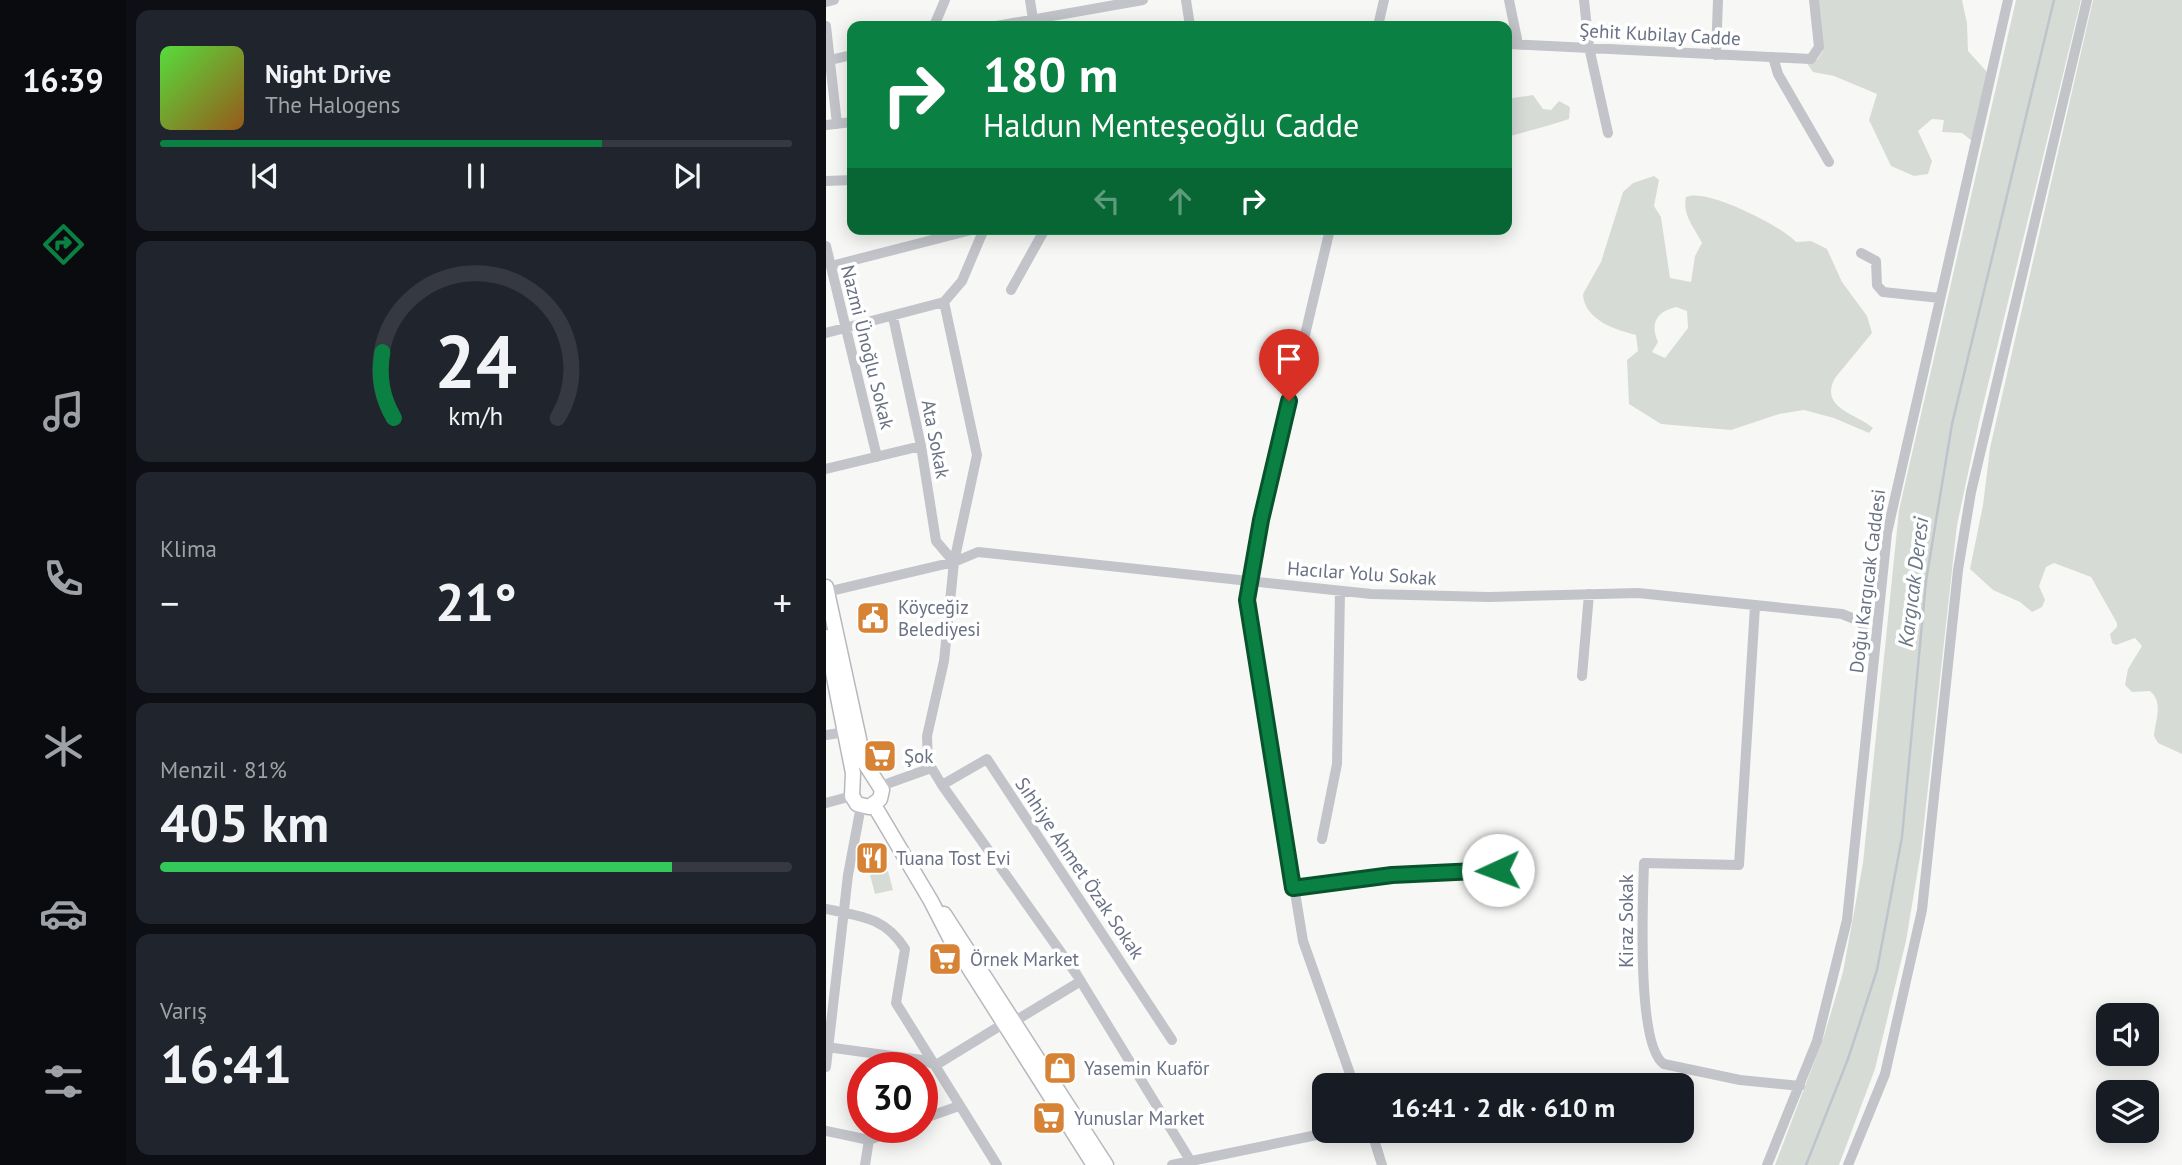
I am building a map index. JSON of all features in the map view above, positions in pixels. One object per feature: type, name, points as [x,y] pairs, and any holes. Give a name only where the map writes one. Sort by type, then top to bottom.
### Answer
[{"type":"main road","points":[[827,589],[864,762],[876,782],[880,799],[860,798]]},
{"type":"main road","points":[[826,636],[829,665],[860,798],[931,901],[950,938],[1106,1165]]},
{"type":"main road","points":[[860,798],[862,777],[876,782]]},
{"type":"main road","points":[[1009,1023],[1094,1165]]},
{"type":"street","points":[[826,2],[834,0]]},
{"type":"street","points":[[936,21],[945,0]]},
{"type":"street","points":[[1030,0],[1033,21]]},
{"type":"street","points":[[1043,21],[1143,0]]},
{"type":"street","points":[[1186,0],[1189,21]]},
{"type":"street","points":[[1379,21],[1384,0]]},
{"type":"street","points":[[1510,0],[1511,21]]},
{"type":"street","points":[[1584,0],[1589,47],[1608,133]]},
{"type":"street","points":[[1716,55],[1718,0]]},
{"type":"street","name":"Şehit Kubilay Cadde","points":[[1512,44],[1811,59],[1819,47],[1814,0]]},
{"type":"street","name":"Doğu Kargıcak Caddesi","points":[[1767,1165],[1800,1086],[1827,1008],[1847,920],[1887,533],[2008,0]]},
{"type":"street","points":[[1848,1165],[1885,1074],[1917,938],[1931,851],[1958,570],[1971,492],[2087,0]]},
{"type":"street","points":[[826,26],[831,125]]},
{"type":"street","points":[[828,60],[847,56]]},
{"type":"street","points":[[1773,57],[1778,74],[1829,162]]},
{"type":"street","points":[[826,181],[847,180]]},
{"type":"street","points":[[831,266],[952,235]]},
{"type":"street","points":[[826,333],[944,302],[962,281],[982,235]]},
{"type":"street","points":[[1011,290],[1042,235]]},
{"type":"street","points":[[1329,235],[1248,581],[1247,609],[1303,942],[1315,984],[1349,1073]]},
{"type":"street","name":"Nazmi Ünoğlu Sokak","points":[[826,246],[877,457]]},
{"type":"street","points":[[1861,253],[1876,261],[1877,285],[1883,292],[1940,298]]},
{"type":"street","points":[[944,302],[976,455],[954,562],[944,661],[926,736],[930,768],[1081,981],[1192,1163]]},
{"type":"street","name":"Ata Sokak","points":[[893,317],[921,446],[936,541],[954,562]]},
{"type":"street","points":[[826,469],[921,446]]},
{"type":"street","name":"Hacılar Yolu Sokak","points":[[827,589],[954,562],[978,552],[1340,591],[1489,597],[1658,594],[1856,617],[1864,626],[1867,648],[1874,654]]},
{"type":"street","points":[[1322,839],[1337,764],[1340,591]]},
{"type":"street","points":[[1583,676],[1589,594]]},
{"type":"street","name":"Kiraz Sokak","points":[[1755,606],[1739,865],[1644,863],[1645,1002],[1651,1048],[1664,1064],[1740,1080],[1800,1086]]},
{"type":"street","points":[[826,736],[846,732]]},
{"type":"street","name":"Sıhhiye Ahmet Özak Sokak","points":[[942,785],[987,759],[1172,1040]]},
{"type":"street","points":[[876,782],[930,768]]},
{"type":"street","points":[[826,803],[860,798],[826,1067]]},
{"type":"street","points":[[1293,888],[1392,875],[1529,869]]},
{"type":"street","points":[[826,909],[876,920],[894,931],[905,948],[896,1003],[928,1052]]},
{"type":"street","points":[[938,1064],[1081,981]]},
{"type":"street","points":[[827,1047],[867,1052]]},
{"type":"street","points":[[938,1069],[995,1165]]},
{"type":"street","points":[[938,1113],[959,1106]]},
{"type":"street","points":[[826,1130],[847,1135]]},
{"type":"street","points":[[1172,1165],[1312,1136]]},
{"type":"street","points":[[865,1165],[869,1143]]},
{"type":"street","points":[[1375,1143],[1382,1165]]},
{"type":"shaded area","points":[[1817,0],[1962,0],[1967,23],[1968,51],[1987,72],[1972,141],[1962,133],[1942,132],[1944,120],[1932,119],[1918,131],[1932,161],[1928,174],[1914,176],[1891,166],[1869,120],[1877,94],[1834,76],[1813,72],[1806,62],[1817,60],[1823,51]]},
{"type":"shaded area","points":[[2016,0],[2081,0],[1979,422],[1957,525],[1921,851],[1906,941],[1875,1069],[1839,1165],[1775,1165],[1824,1036],[1843,972],[1863,863],[1899,510]]},
{"type":"shaded area","points":[[2093,0],[2182,0],[2182,754],[2158,743],[2154,736],[2158,706],[2150,691],[2132,692],[2125,685],[2128,669],[2142,646],[2135,638],[2116,645],[2112,643],[2110,634],[2117,627],[2117,623],[2091,577],[2054,563],[2046,567],[2039,586],[2045,600],[2042,607],[2032,612],[2020,602],[1993,590],[1970,569],[1983,505],[1990,448]]},
{"type":"shaded area","points":[[1533,95],[1543,109],[1551,110],[1559,101],[1570,107],[1569,119],[1512,136],[1512,98]]},
{"type":"shaded area","points":[[1654,176],[1659,180],[1654,206],[1661,217],[1670,278],[1691,282],[1695,256],[1702,243],[1687,215],[1685,203],[1686,197],[1696,195],[1743,210],[1776,227],[1796,242],[1811,241],[1827,249],[1842,282],[1867,316],[1872,333],[1835,378],[1831,388],[1832,396],[1841,409],[1873,428],[1869,433],[1834,418],[1804,410],[1779,414],[1731,430],[1661,424],[1629,404],[1627,360],[1638,351],[1636,335],[1611,327],[1595,317],[1589,311],[1583,294],[1601,262],[1623,192],[1633,183]],"holes":[[[1676,307],[1687,311],[1688,328],[1665,358],[1652,352],[1658,342],[1655,324],[1659,315]]]},
{"type":"shaded area","points":[[888,871],[893,890],[875,894],[870,875]]},
{"type":"waterway","name":"Kargıcak Deresi","points":[[1806,1165],[1848,1059],[1877,970],[1902,837],[1926,581],[1952,424],[2054,0]]},
{"type":"place","name":"Köyceğiz Belediyesi","points":[[873,618]]},
{"type":"place","name":"Şok","points":[[880,756]]},
{"type":"place","name":"Tuana Tost Evi","points":[[872,858]]},
{"type":"place","name":"Örnek Market","points":[[945,959]]},
{"type":"place","name":"Yasemin Kuaför","points":[[1060,1068]]},
{"type":"place","name":"Yunuslar Market","points":[[1049,1118]]},
{"type":"route","points":[[1289,401],[1248,581],[1247,609],[1293,888],[1392,875],[1498,870]]}]
